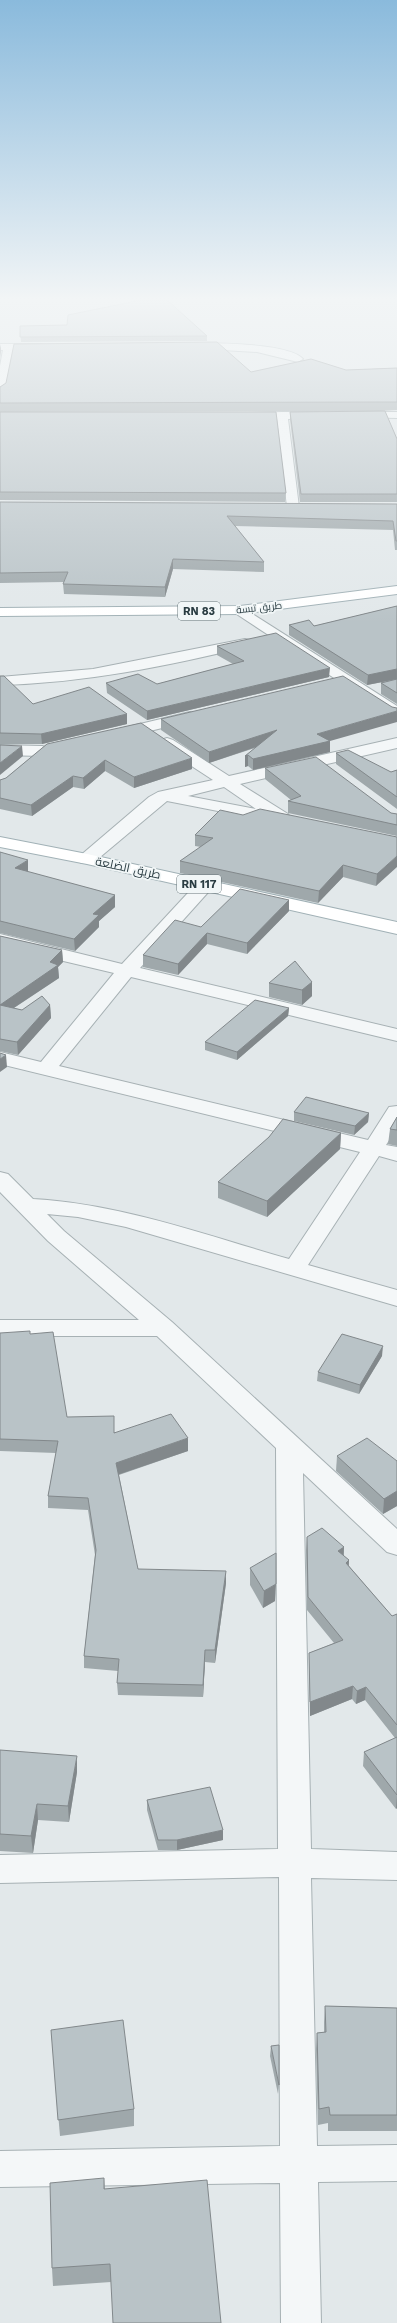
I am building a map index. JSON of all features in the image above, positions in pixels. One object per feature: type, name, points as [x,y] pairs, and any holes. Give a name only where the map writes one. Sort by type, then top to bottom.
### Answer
[{"type":"main road","name":"طريق تبسة","points":[[0,612],[240,610],[397,590]]},
{"type":"main road","name":"طريق الضلعة","points":[[0,842],[87,859],[397,928]]},
{"type":"street","points":[[282,415],[293,507]]},
{"type":"street","points":[[236,416],[328,415]]},
{"type":"street","points":[[343,415],[397,415]]},
{"type":"street","points":[[278,507],[309,508]]},
{"type":"street","points":[[240,610],[397,713]]},
{"type":"street","points":[[0,681],[71,677],[120,670],[278,636]]},
{"type":"street","points":[[71,677],[89,690]]},
{"type":"street","points":[[330,684],[345,680]]},
{"type":"street","points":[[363,692],[383,687]]},
{"type":"street","points":[[101,738],[206,713]]},
{"type":"street","points":[[126,715],[224,782],[289,820],[164,796]]},
{"type":"street","points":[[87,859],[155,801],[164,796],[397,743]]},
{"type":"street","points":[[0,750],[50,750],[24,766]]},
{"type":"street","points":[[319,761],[337,775]]},
{"type":"street","points":[[45,1070],[126,971],[205,885]]},
{"type":"street","points":[[0,940],[397,1035]]},
{"type":"street","points":[[0,1058],[397,1154]]},
{"type":"street","points":[[294,1269],[397,1112]]},
{"type":"street","points":[[0,1179],[87,1264],[163,1328],[397,1545]]},
{"type":"street","points":[[26,1206],[58,1206],[92,1211],[145,1224],[397,1298]]},
{"type":"street","points":[[0,1328],[163,1328]]},
{"type":"street","points":[[289,1445],[293,1863],[301,2323]]},
{"type":"street","points":[[0,1869],[293,1863],[397,1866]]},
{"type":"street","points":[[0,2169],[298,2166],[397,2163]]},
{"type":"building","points":[[385,411],[397,439],[397,494],[301,494],[290,412]]},
{"type":"building","points":[[0,412],[276,412],[286,493],[0,492]]},
{"type":"building","points":[[0,502],[397,504],[397,541],[393,521],[227,516],[264,562],[173,559],[165,587],[63,584],[68,572],[0,573]]},
{"type":"building","points":[[397,606],[397,669],[368,675],[289,625],[309,620],[314,626]]},
{"type":"building","points":[[276,633],[330,668],[147,711],[106,683],[138,674],[157,684],[244,661],[217,646]]},
{"type":"building","points":[[0,676],[4,676],[33,704],[89,687],[127,714],[41,734],[0,733]]},
{"type":"building","points":[[343,676],[392,707],[397,708],[397,711],[317,734],[330,741],[253,759],[248,755],[245,756],[277,730],[209,752],[161,719]]},
{"type":"building","points":[[397,679],[397,693],[381,683]]},
{"type":"building","points":[[141,723],[192,758],[134,777],[105,760],[83,778],[73,776],[31,805],[0,798],[0,780],[6,778],[47,744]]},
{"type":"building","points":[[0,745],[22,746],[0,763]]},
{"type":"building","points":[[348,750],[391,772],[397,770],[397,797],[336,753]]},
{"type":"building","points":[[316,757],[391,813],[397,814],[397,825],[288,801],[301,796],[265,768]]},
{"type":"building","points":[[260,809],[397,837],[397,856],[377,874],[343,865],[319,891],[180,861],[213,838],[195,835],[220,810],[243,815]]},
{"type":"building","points":[[0,852],[28,860],[15,868],[115,895],[93,914],[99,915],[74,939],[0,921]]},
{"type":"building","points":[[240,889],[289,900],[247,943],[207,933],[178,964],[143,955],[175,920],[201,927]]},
{"type":"building","points":[[0,936],[62,950],[50,962],[58,965],[0,1005]]},
{"type":"building","points":[[295,961],[312,982],[302,990],[269,983]]},
{"type":"building","points":[[42,996],[50,1005],[17,1042],[0,1039],[0,1005],[22,1010]]},
{"type":"building","points":[[255,1000],[289,1008],[237,1052],[205,1042]]},
{"type":"building","points":[[0,1053],[6,1055],[0,1059]]},
{"type":"building","points":[[306,1097],[369,1113],[355,1126],[294,1112]]},
{"type":"building","points":[[397,1117],[397,1130],[390,1129]]},
{"type":"building","points":[[283,1119],[341,1133],[267,1201],[218,1182],[269,1137]]},
{"type":"building","points":[[30,1331],[30,1334],[53,1332],[67,1417],[114,1416],[114,1433],[171,1414],[188,1438],[116,1463],[138,1569],[226,1571],[215,1650],[205,1650],[203,1685],[117,1683],[119,1659],[84,1656],[96,1550],[88,1498],[48,1496],[58,1441],[0,1439],[0,1333]]},
{"type":"building","points":[[342,1334],[383,1346],[360,1385],[318,1372]]},
{"type":"building","points":[[367,1438],[397,1461],[397,1491],[384,1499],[337,1456]]},
{"type":"building","points":[[322,1528],[344,1547],[338,1551],[349,1560],[346,1563],[392,1616],[397,1614],[397,1725],[366,1687],[357,1691],[353,1686],[310,1702],[309,1653],[343,1640],[308,1597],[307,1537]]},
{"type":"building","points":[[276,1553],[276,1584],[264,1591],[250,1568]]},
{"type":"building","points":[[397,1737],[397,1795],[364,1752]]},
{"type":"building","points":[[0,1750],[77,1756],[68,1806],[37,1804],[31,1836],[0,1834]]},
{"type":"building","points":[[210,1787],[223,1830],[177,1840],[158,1840],[147,1800]]},
{"type":"building","points":[[325,2006],[397,2008],[397,2115],[330,2115],[329,2107],[319,2109],[317,2033],[326,2032]]},
{"type":"building","points":[[123,2020],[134,2109],[58,2120],[51,2030]]},
{"type":"building","points":[[279,2045],[279,2085],[271,2046]]},
{"type":"building","points":[[104,2178],[104,2189],[207,2180],[221,2323],[113,2323],[110,2264],[52,2268],[50,2183]]}]
